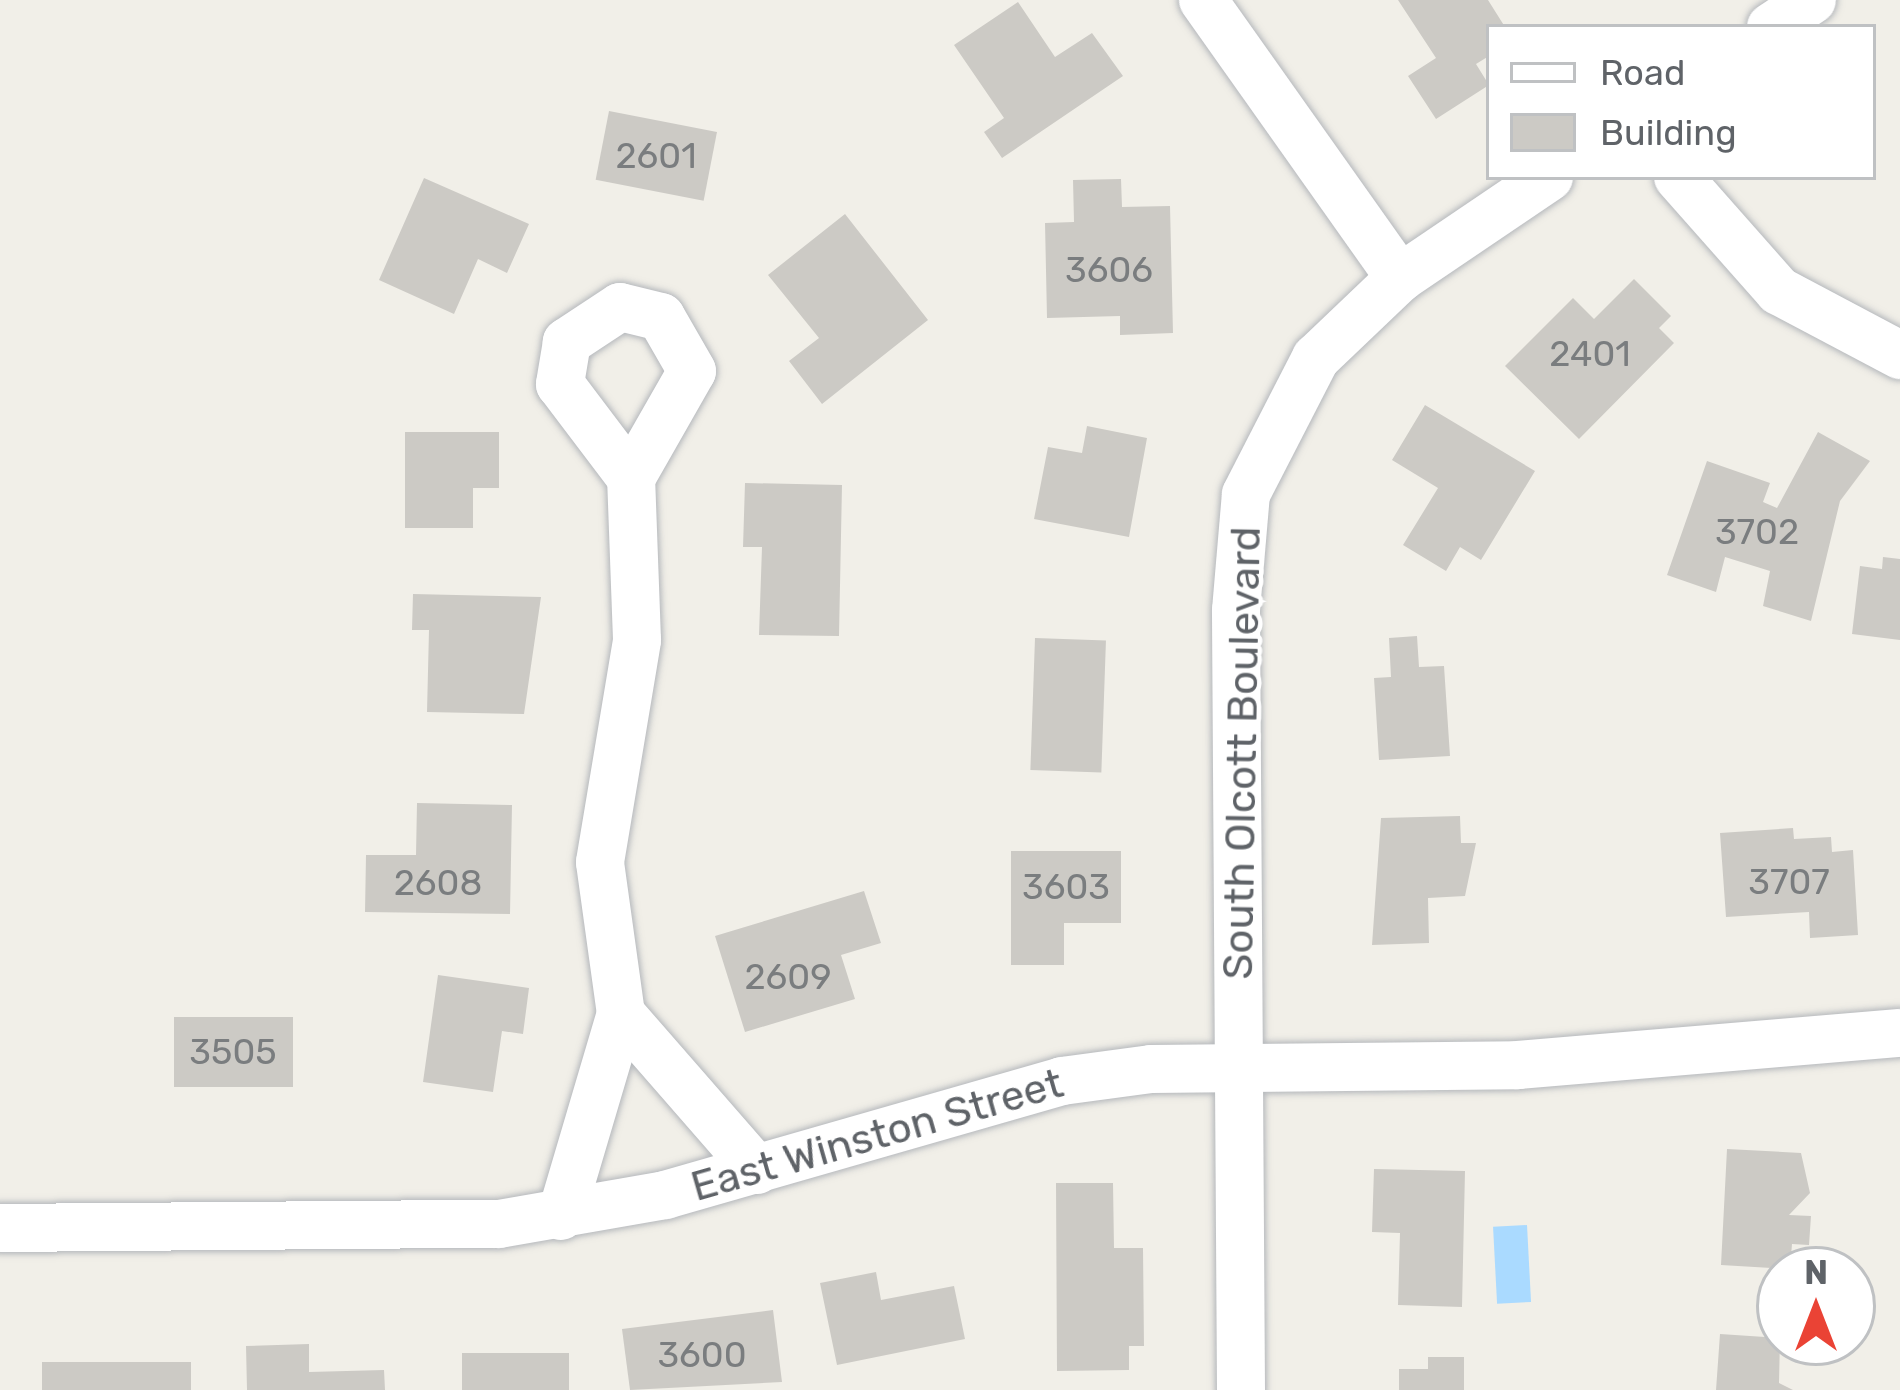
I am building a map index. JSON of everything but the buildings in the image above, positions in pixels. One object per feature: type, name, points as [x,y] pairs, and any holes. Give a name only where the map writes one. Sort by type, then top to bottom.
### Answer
[{"type":"street","points":[[1203,0],[1400,278]]},
{"type":"street","points":[[1776,24],[1812,0]]},
{"type":"street","name":"South Olcott Boulevard","points":[[1241,1390],[1236,610],[1246,494],[1316,358],[1400,278],[1545,180]]},
{"type":"street","points":[[1681,180],[1779,291],[1900,355]]},
{"type":"street","points":[[561,1216],[621,1015],[600,862],[637,640],[631,478]]},
{"type":"street","points":[[621,1015],[757,1170]]},
{"type":"street","name":"East Winston Street","points":[[0,1228],[370,1233],[561,1216],[757,1170],[1062,1081],[1239,1068],[1518,1064],[1900,1033]]},
{"type":"water","points":[[1527,1225],[1531,1302],[1497,1304],[1493,1227]]}]
